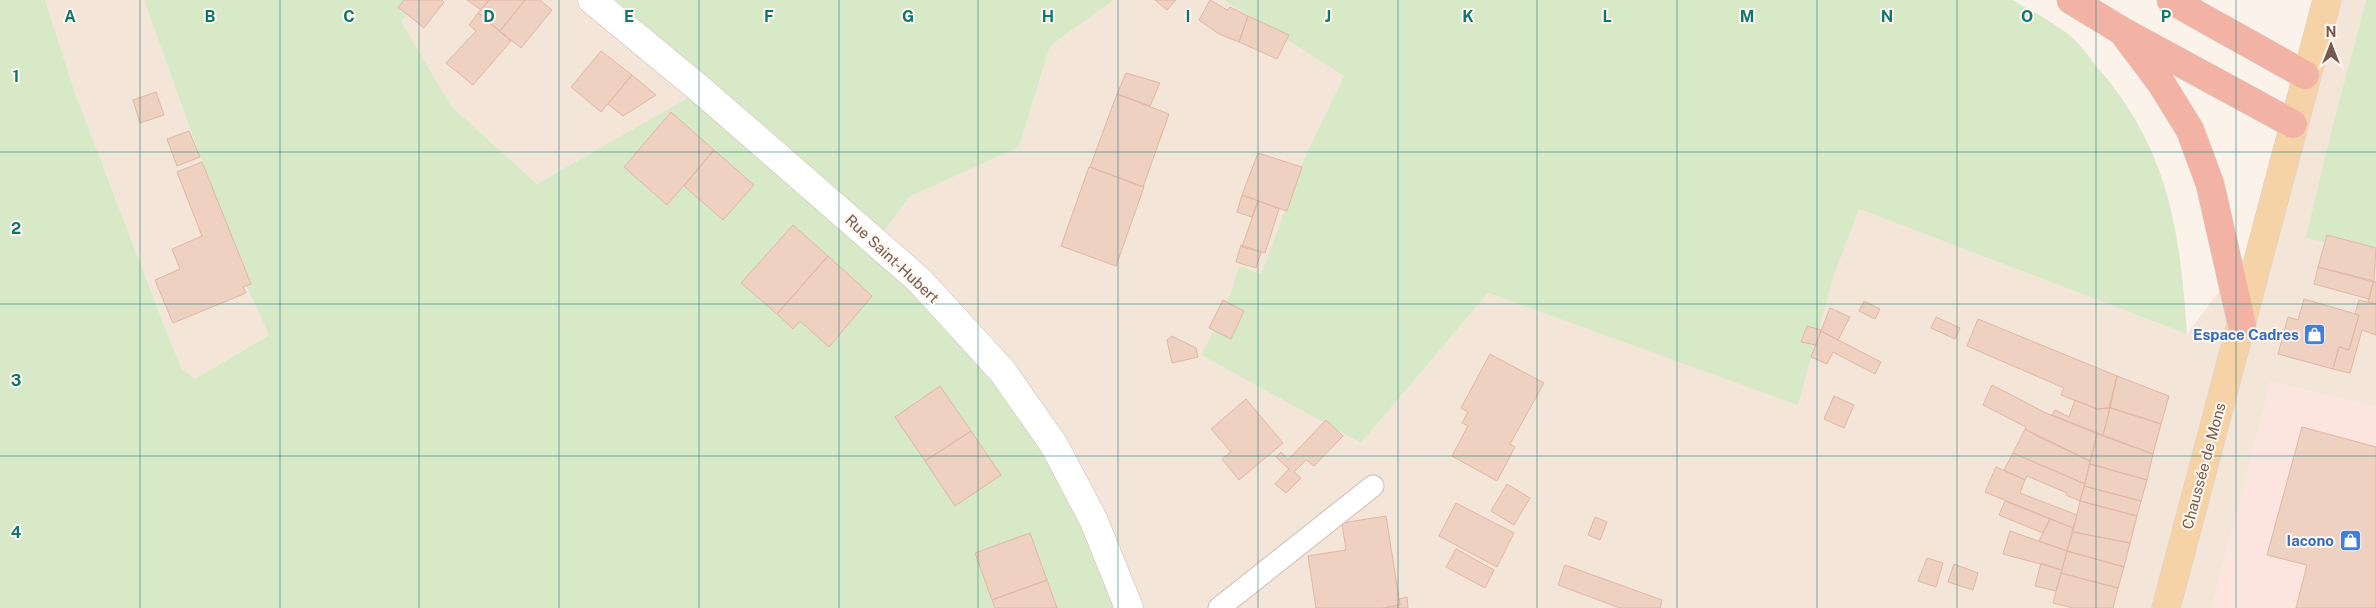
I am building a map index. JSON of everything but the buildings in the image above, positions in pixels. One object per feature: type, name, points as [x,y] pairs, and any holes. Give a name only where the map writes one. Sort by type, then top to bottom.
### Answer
[{"type":"highway","points":[[2071,0],[2122,31],[2293,124]]},
{"type":"highway","points":[[2171,0],[2305,75]]},
{"type":"highway","points":[[2122,31],[2161,83],[2190,130],[2210,184],[2242,325]]},
{"type":"main road","name":"Chaussée de Mons","points":[[2166,608],[2326,0]]},
{"type":"street","name":"Rue Saint-Hubert","points":[[592,0],[701,90],[919,280],[1003,372],[1054,445],[1094,521],[1129,608]]},
{"type":"lane","points":[[1219,608],[1374,486]]},
{"type":"shaded area","points":[[45,0],[144,0],[246,285],[269,335],[195,379],[182,369],[167,333],[75,93]]},
{"type":"shaded area","points":[[421,0],[592,0],[701,90],[537,184],[451,106],[401,21]]},
{"type":"shaded area","points":[[1114,0],[1224,0],[1344,76],[1304,159],[1261,274],[1239,266],[1226,307],[1201,355],[1361,443],[1488,293],[1798,404],[1833,278],[1859,209],[2187,334],[2267,228],[2327,0],[2366,0],[2331,132],[2307,237],[2376,254],[2376,407],[2271,382],[2212,608],[1129,608],[876,242],[909,197],[1019,147],[1050,46]]},
{"type":"shaded area","points":[[2271,382],[2376,407],[2376,608],[2212,608]]},
{"type":"green space","points":[[0,0],[45,0],[75,93],[167,333],[182,369],[195,379],[269,335],[246,285],[144,0],[421,0],[401,21],[451,106],[537,184],[701,90],[592,0],[1114,0],[1050,46],[1019,147],[909,197],[876,242],[1003,372],[1129,608],[0,608]]},
{"type":"green space","points":[[1224,0],[2013,0],[2055,25],[2076,41],[2122,99],[2141,130],[2156,161],[2174,226],[2180,260],[2187,334],[1859,209],[1833,278],[1798,405],[1488,293],[1361,443],[1201,355],[1226,307],[1239,266],[1261,274],[1304,159],[1344,76]]},
{"type":"green space","points":[[2366,0],[2376,0],[2376,254],[2306,238],[2331,132]]},
{"type":"place","name":"Espace Cadres","points":[[2315,335]]},
{"type":"place","name":"Iacono","points":[[2350,541]]}]
